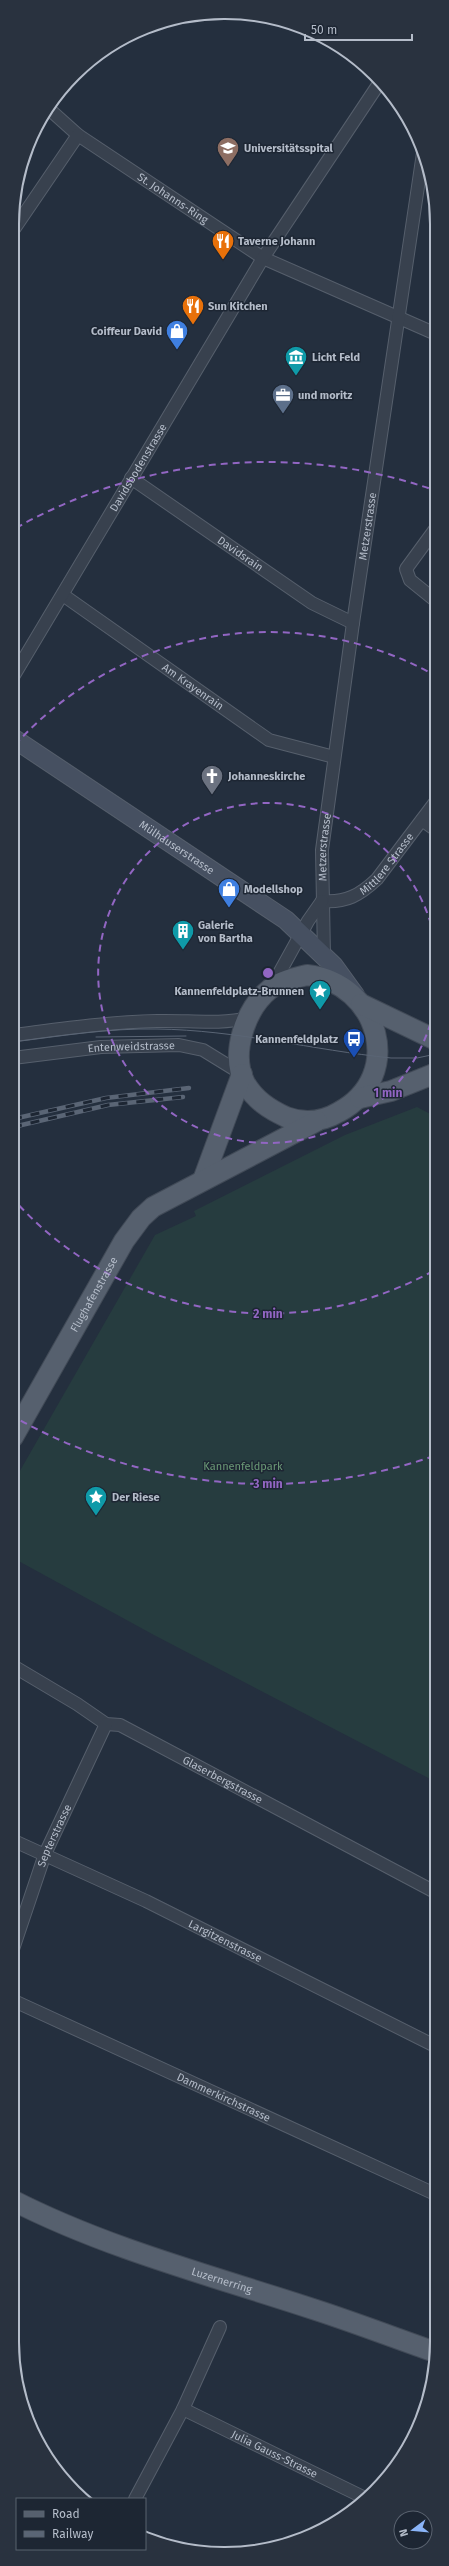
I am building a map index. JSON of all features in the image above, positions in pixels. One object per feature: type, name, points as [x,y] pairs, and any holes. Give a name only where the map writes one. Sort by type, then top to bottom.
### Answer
[{"type":"main road","points":[[203,1180],[242,1074],[241,1042],[249,1018],[270,989],[294,978],[307,975],[318,976],[338,984],[361,1004],[430,1037]]},
{"type":"main road","points":[[360,1098],[372,1077],[378,1048],[374,1024],[361,1004]]},
{"type":"main road","points":[[242,1074],[252,1094],[267,1108],[290,1118],[317,1121],[337,1114],[360,1098],[391,1091],[430,1075]]},
{"type":"main road","name":"Flughafenstrasse","points":[[19,1426],[124,1241],[140,1218],[171,1196],[317,1121]]},
{"type":"main road","name":"Luzernerring","points":[[19,2203],[80,2232],[318,2310],[430,2350]]},
{"type":"street","name":"Davidsbodenstrasse","points":[[19,667],[263,258],[377,87]]},
{"type":"street","name":"St. Johanns-Ring","points":[[53,112],[78,135],[263,258],[430,331]]},
{"type":"street","points":[[19,222],[78,135]]},
{"type":"street","name":"Metzerstrasse","points":[[324,956],[322,850],[353,623],[421,165]]},
{"type":"street","name":"Davidsrain","points":[[131,478],[312,603],[353,623]]},
{"type":"street","points":[[430,536],[406,569],[410,580],[430,596]]},
{"type":"street","name":"Am Krayenrain","points":[[63,595],[270,740],[334,757]]},
{"type":"street","name":"Mülhauserstrasse","points":[[19,742],[286,920],[324,956],[361,1004]]},
{"type":"street","name":"Mittlere Strasse","points":[[322,901],[342,901],[365,891],[430,809]]},
{"type":"street","points":[[422,820],[430,826]]},
{"type":"street","points":[[270,989],[301,933],[322,901]]},
{"type":"street","points":[[19,1034],[96,1024],[158,1021],[222,1022],[249,1018]]},
{"type":"street","name":"Entenweidstrasse","points":[[19,1057],[101,1047],[179,1045],[203,1050],[242,1074]]},
{"type":"street","name":"Glaserbergstrasse","points":[[19,1670],[77,1704],[106,1724],[120,1725],[430,1889]]},
{"type":"street","name":"Septerstrasse","points":[[19,1931],[45,1854],[106,1724]]},
{"type":"street","name":"Largitzenstrasse","points":[[19,1843],[146,1901],[430,2043]]},
{"type":"street","name":"Dammerkirchstrasse","points":[[19,2003],[430,2192]]},
{"type":"street","points":[[136,2498],[183,2409],[220,2327]]},
{"type":"street","name":"Julia Gauss-Strasse","points":[[183,2409],[360,2496]]},
{"type":"green space","name":"Kannenfeldpark","points":[[417,1107],[430,1114],[430,1779],[154,1635],[19,1561],[19,1473],[155,1235],[196,1216],[194,1211],[345,1135]]},
{"type":"tram line","points":[[19,1041],[103,1031],[139,1029],[187,1030],[391,1058],[417,1058],[430,1055]]},
{"type":"tram line","points":[[96,1037],[186,1036]]},
{"type":"railway","points":[[19,1118],[106,1098],[189,1088]]},
{"type":"railway","points":[[19,1126],[108,1105],[183,1097]]},
{"type":"place","name":"Universitätsspital","points":[[228,168]]},
{"type":"place","name":"Taverne Johann","points":[[223,260]]},
{"type":"place","name":"Sun Kitchen","points":[[193,326]]},
{"type":"place","name":"Coiffeur David","points":[[177,350]]},
{"type":"place","name":"Licht Feld","points":[[296,376]]},
{"type":"place","name":"und moritz","points":[[283,414]]},
{"type":"place","name":"Johanneskirche","points":[[212,796]]},
{"type":"place","name":"Modellshop","points":[[229,908]]},
{"type":"place","name":"Galerie von Bartha","points":[[183,950]]},
{"type":"place","name":"Kannenfeldplatz-Brunnen","points":[[320,1010]]},
{"type":"place","name":"Kannenfeldplatz","points":[[354,1058]]},
{"type":"place","name":"Der Riese","points":[[96,1516]]}]
